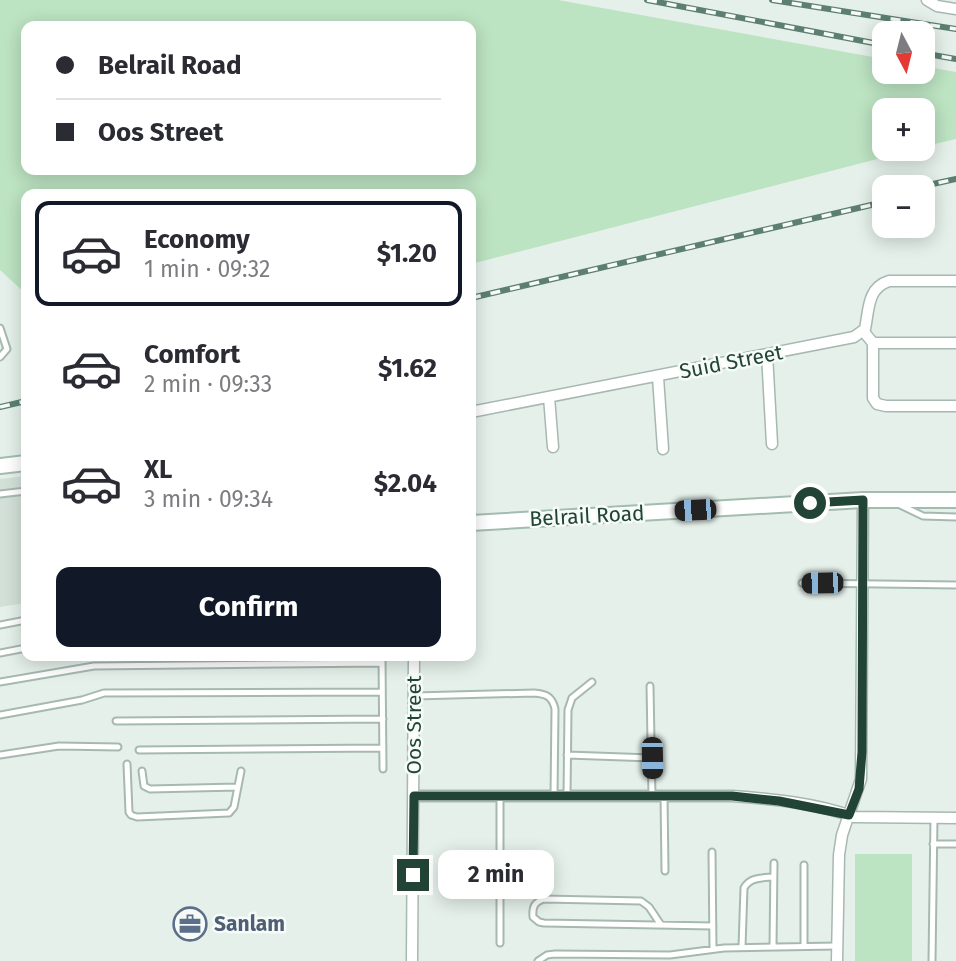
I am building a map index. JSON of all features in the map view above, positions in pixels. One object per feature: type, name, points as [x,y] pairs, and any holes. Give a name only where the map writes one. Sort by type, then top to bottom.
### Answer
[{"type":"street","points":[[929,1],[937,6],[956,9]]},
{"type":"street","points":[[956,281],[889,281],[880,285],[871,298],[864,332],[873,342],[873,398],[877,404],[956,406]]},
{"type":"street","name":"Suid Street","points":[[476,411],[850,338],[864,332]]},
{"type":"street","points":[[873,342],[956,344]]},
{"type":"street","points":[[766,355],[772,444]]},
{"type":"street","points":[[658,377],[663,449]]},
{"type":"street","points":[[549,397],[553,447]]},
{"type":"street","points":[[0,466],[21,464]]},
{"type":"street","points":[[837,961],[839,855],[842,835],[859,789],[862,766],[863,500]]},
{"type":"street","name":"Belrail Road","points":[[476,523],[863,500],[956,500]]},
{"type":"street","name":"Oos Street","points":[[412,961],[414,661]]},
{"type":"street","points":[[414,796],[757,798],[854,817],[956,818]]},
{"type":"lane","points":[[0,328],[7,349],[0,357]]},
{"type":"lane","points":[[0,494],[21,492]]},
{"type":"lane","points":[[890,500],[923,516],[956,517]]},
{"type":"lane","points":[[802,583],[956,585]]},
{"type":"lane","points":[[0,625],[21,621]]},
{"type":"lane","points":[[0,653],[21,649]]},
{"type":"lane","points":[[0,682],[94,666],[334,661]]},
{"type":"lane","points":[[382,661],[383,769]]},
{"type":"lane","points":[[567,796],[569,704],[572,698],[592,682]]},
{"type":"lane","points":[[650,686],[652,796]]},
{"type":"lane","points":[[0,715],[82,700],[104,693],[382,691]]},
{"type":"lane","points":[[414,696],[534,693],[548,695],[555,709],[554,796]]},
{"type":"lane","points":[[116,721],[383,719]]},
{"type":"lane","points":[[0,755],[59,747],[118,747]]},
{"type":"lane","points":[[139,750],[383,748]]},
{"type":"lane","points":[[567,755],[652,758]]},
{"type":"lane","points":[[127,764],[129,812],[134,816],[229,813],[234,807],[241,771]]},
{"type":"lane","points":[[142,771],[144,786],[149,789],[238,787]]},
{"type":"lane","points":[[500,796],[500,943]]},
{"type":"lane","points":[[664,796],[665,871]]},
{"type":"lane","points":[[932,961],[934,818]]},
{"type":"lane","points":[[933,844],[956,844]]},
{"type":"lane","points":[[712,852],[713,949]]},
{"type":"lane","points":[[773,947],[774,863]]},
{"type":"lane","points":[[804,866],[804,946]]},
{"type":"lane","points":[[742,947],[744,888],[752,879],[774,877]]},
{"type":"lane","points":[[662,925],[649,906],[641,901],[544,900],[537,901],[533,908],[533,917],[544,923],[713,926]]},
{"type":"lane","points":[[538,961],[547,955],[555,954],[670,955],[742,947],[838,946]]},
{"type":"shaded area","points":[[21,477],[21,604],[0,607],[0,479]]},
{"type":"green space","points":[[0,0],[558,0],[872,57],[872,84],[935,84],[935,68],[956,72],[956,139],[935,144],[935,98],[872,98],[872,160],[476,263],[476,189],[21,189],[21,289],[0,270]]},
{"type":"green space","points":[[855,854],[912,854],[912,961],[855,961]]},
{"type":"railway","points":[[647,0],[872,43]]},
{"type":"railway","points":[[772,0],[956,29]]},
{"type":"railway","points":[[935,55],[956,59]]},
{"type":"railway","points":[[935,184],[956,179]]},
{"type":"railway","points":[[476,297],[872,205]]},
{"type":"railway","points":[[0,407],[21,402]]},
{"type":"place","name":"Sanlam","points":[[190,924]]},
{"type":"route","points":[[413,875],[414,796],[732,796],[779,801],[849,815],[861,779],[863,500],[810,503]]}]
